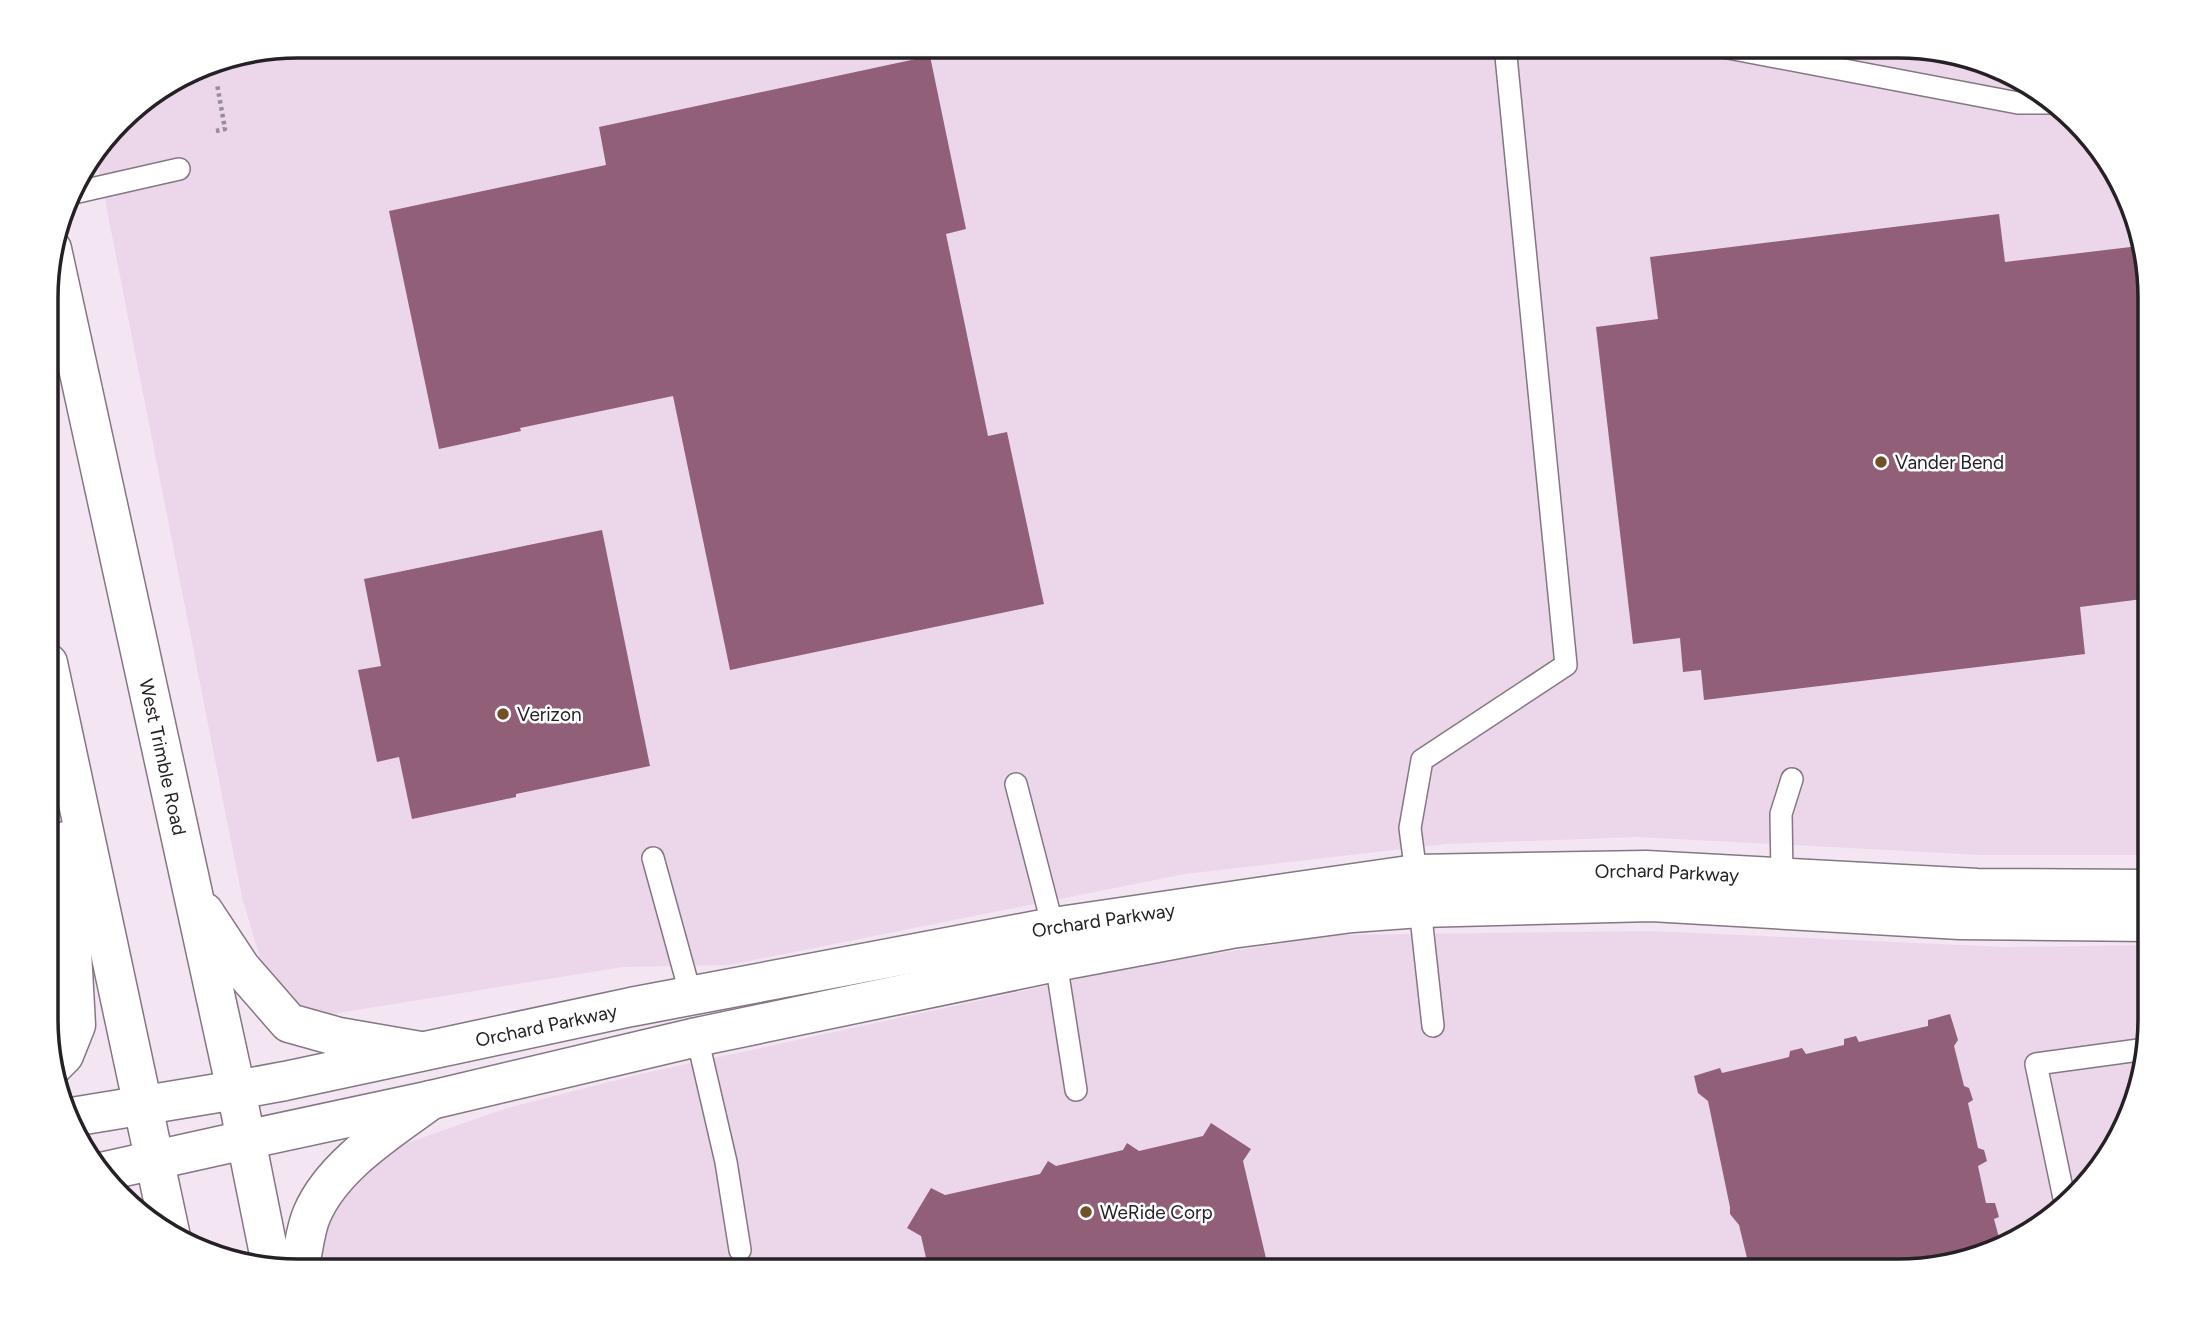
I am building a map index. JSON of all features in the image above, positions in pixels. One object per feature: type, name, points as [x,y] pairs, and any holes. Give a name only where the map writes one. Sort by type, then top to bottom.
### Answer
[{"type":"main road","name":"West Trimble Road","points":[[59,281],[236,1090],[270,1257]]},
{"type":"main road","points":[[58,713],[76,1025],[61,1058]]},
{"type":"main road","points":[[58,713],[167,1220]]},
{"type":"main road","name":"Orchard Parkway","points":[[78,1116],[285,1081],[691,996],[1054,945],[1231,929],[1352,914],[1418,891],[1651,902],[1781,893],[1977,888],[2138,889]]},
{"type":"main road","name":"Orchard Parkway","points":[[1781,893],[1960,920],[2138,922]]},
{"type":"main road","points":[[194,897],[241,968],[289,1023],[339,1037],[420,1051]]},
{"type":"main road","name":"Orchard Parkway","points":[[111,1170],[431,1100],[697,1037],[1054,945]]},
{"type":"main road","points":[[691,996],[697,1037]]},
{"type":"main road","points":[[301,1259],[311,1216],[327,1186],[372,1144],[431,1100]]},
{"type":"lane","points":[[1433,1026],[1410,828],[1422,760],[1566,665],[1506,58]]},
{"type":"lane","points":[[1781,58],[2018,103],[2038,103]]},
{"type":"lane","points":[[84,191],[179,169]]},
{"type":"lane","points":[[1781,893],[1781,814],[1793,779]]},
{"type":"lane","points":[[1016,784],[1054,945],[1076,1090]]},
{"type":"lane","points":[[653,858],[691,996]]},
{"type":"lane","points":[[697,1037],[726,1162],[740,1250]]},
{"type":"lane","points":[[2063,1193],[2036,1063],[2136,1050]]},
{"type":"path","points":[[216,131],[225,129],[217,84]]},
{"type":"shaded area","points":[[298,58],[1929,60],[1990,76],[2044,107],[2068,128],[2089,152],[2120,206],[2130,236],[2138,282],[2138,855],[1981,855],[1638,837],[1446,844],[1185,874],[729,965],[623,967],[326,1015],[289,1000],[264,972],[242,897],[98,165],[117,140],[140,117],[165,98],[206,76],[251,62]]},
{"type":"shaded area","points":[[1650,931],[2005,947],[2138,945],[2136,1050],[2120,1111],[2106,1139],[2089,1165],[2056,1200],[2031,1219],[2004,1234],[1945,1255],[1914,1259],[317,1259],[314,1232],[370,1156],[507,1108],[645,1073],[1138,966],[1334,935]]},
{"type":"building","points":[[930,58],[966,229],[946,234],[988,436],[1007,432],[1044,604],[730,670],[673,396],[520,428],[521,431],[439,449],[389,211],[606,165],[599,127]]},
{"type":"building","name":"Vander Bend","points":[[1999,214],[2005,262],[2132,247],[2138,282],[2138,600],[2080,607],[2085,654],[1704,700],[1701,670],[1683,672],[1680,638],[1633,644],[1596,327],[1658,319],[1650,257]]},
{"type":"building","name":"Verizon","points":[[602,530],[650,766],[412,819],[399,757],[377,762],[358,670],[381,666],[364,579]]},
{"type":"building","points":[[1950,1014],[1958,1040],[1954,1046],[1964,1086],[1969,1088],[1973,1100],[1968,1103],[1978,1148],[1984,1150],[1987,1161],[1978,1166],[1986,1203],[1995,1203],[1999,1217],[1994,1219],[1999,1236],[1945,1255],[1914,1259],[1745,1259],[1739,1225],[1730,1214],[1708,1101],[1698,1093],[1694,1076],[1720,1068],[1722,1073],[1789,1057],[1790,1051],[1802,1048],[1806,1054],[1844,1045],[1844,1039],[1856,1036],[1859,1042],[1928,1026],[1928,1020]]},
{"type":"building","name":"WeRide Corp","points":[[1211,1123],[1251,1149],[1243,1161],[1266,1259],[926,1259],[921,1236],[907,1228],[931,1188],[945,1195],[1040,1174],[1048,1161],[1056,1166],[1123,1150],[1127,1143],[1139,1151],[1203,1136]]},
{"type":"place","name":"Vander Bend","points":[[1881,462]]},
{"type":"place","name":"Verizon","points":[[503,714]]},
{"type":"place","name":"WeRide Corp","points":[[1086,1212]]}]
